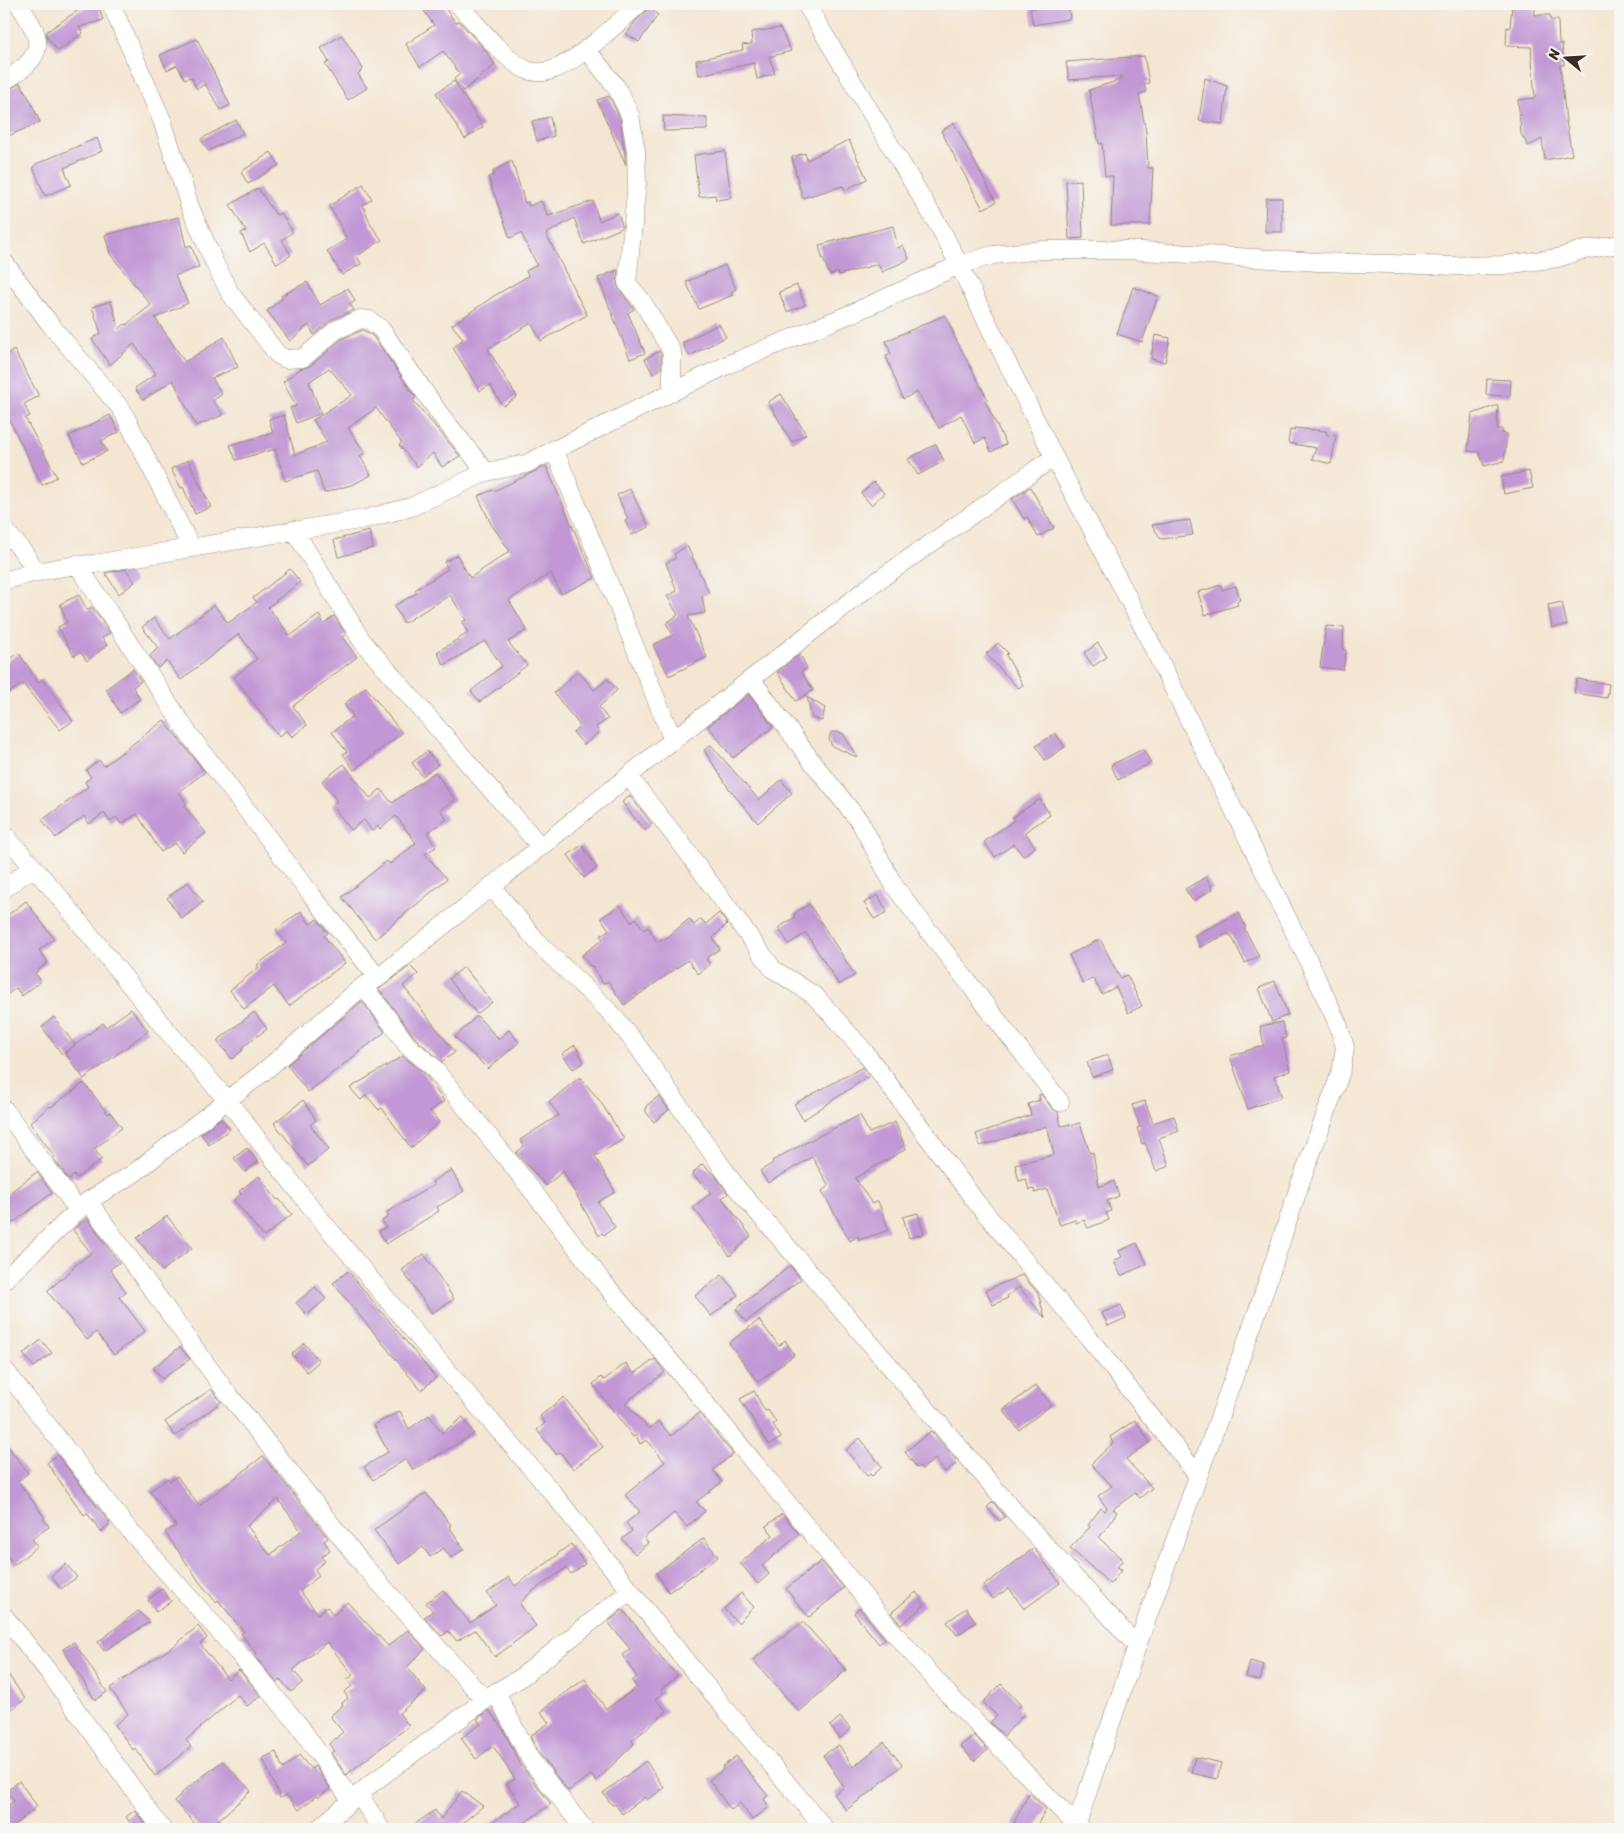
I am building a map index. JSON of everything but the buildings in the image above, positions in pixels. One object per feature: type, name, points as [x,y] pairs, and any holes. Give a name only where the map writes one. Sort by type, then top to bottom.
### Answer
[{"type":"street","points":[[4,81],[24,68],[37,49],[34,29],[19,4]]},
{"type":"street","points":[[111,4],[162,120],[190,207],[215,264],[230,293],[267,342],[278,355],[286,359],[303,358],[336,330],[361,320],[368,320],[381,328],[439,413],[486,472]]},
{"type":"street","points":[[458,4],[516,64],[529,71],[542,73],[557,68],[586,48],[639,4]]},
{"type":"street","points":[[363,986],[386,1014],[407,1045],[432,1066],[521,1176],[603,1282],[688,1381],[890,1627],[948,1694],[1076,1827],[1137,1646],[1335,1089],[1342,1067],[1345,1047],[1338,1024],[1308,960],[1142,626],[1054,457],[960,265],[806,4]]},
{"type":"street","points":[[586,48],[617,88],[630,116],[636,151],[637,183],[627,283],[642,302],[672,352],[672,392]]},
{"type":"street","points":[[4,581],[36,571],[78,564],[94,564],[365,519],[410,507],[486,472],[526,464],[727,365],[856,312],[960,265],[993,255],[1042,250],[1127,250],[1318,262],[1459,266],[1504,265],[1558,258],[1579,251],[1620,244]]},
{"type":"street","points":[[4,262],[50,324],[122,410],[191,547]]},
{"type":"street","points":[[554,449],[673,740]]},
{"type":"street","points":[[4,1280],[83,1205],[133,1174],[261,1074],[363,986],[378,978],[751,678],[870,586],[1054,457]]},
{"type":"street","points":[[4,528],[36,571]]},
{"type":"street","points":[[294,530],[362,641],[540,846]]},
{"type":"street","points":[[78,564],[188,733],[378,978]]},
{"type":"street","points":[[751,678],[813,763],[860,822],[895,887],[1060,1102]]},
{"type":"street","points":[[628,776],[683,846],[773,969],[815,996],[864,1051],[976,1202],[1089,1338],[1198,1476]]},
{"type":"street","points":[[4,834],[56,893],[163,1026],[227,1100],[318,1216],[425,1346],[552,1492],[630,1591],[825,1829]]},
{"type":"street","points":[[4,889],[33,868]]},
{"type":"street","points":[[491,886],[541,946],[611,1013],[636,1044],[736,1187],[1015,1512],[1137,1646]]},
{"type":"street","points":[[4,1110],[83,1205],[364,1566],[490,1696],[530,1759],[584,1829]]},
{"type":"street","points":[[4,1369],[125,1525],[240,1655],[298,1724],[381,1829]]},
{"type":"street","points":[[318,1829],[355,1797],[490,1696],[519,1680],[630,1591]]},
{"type":"street","points":[[4,1616],[48,1671],[162,1829]]}]
